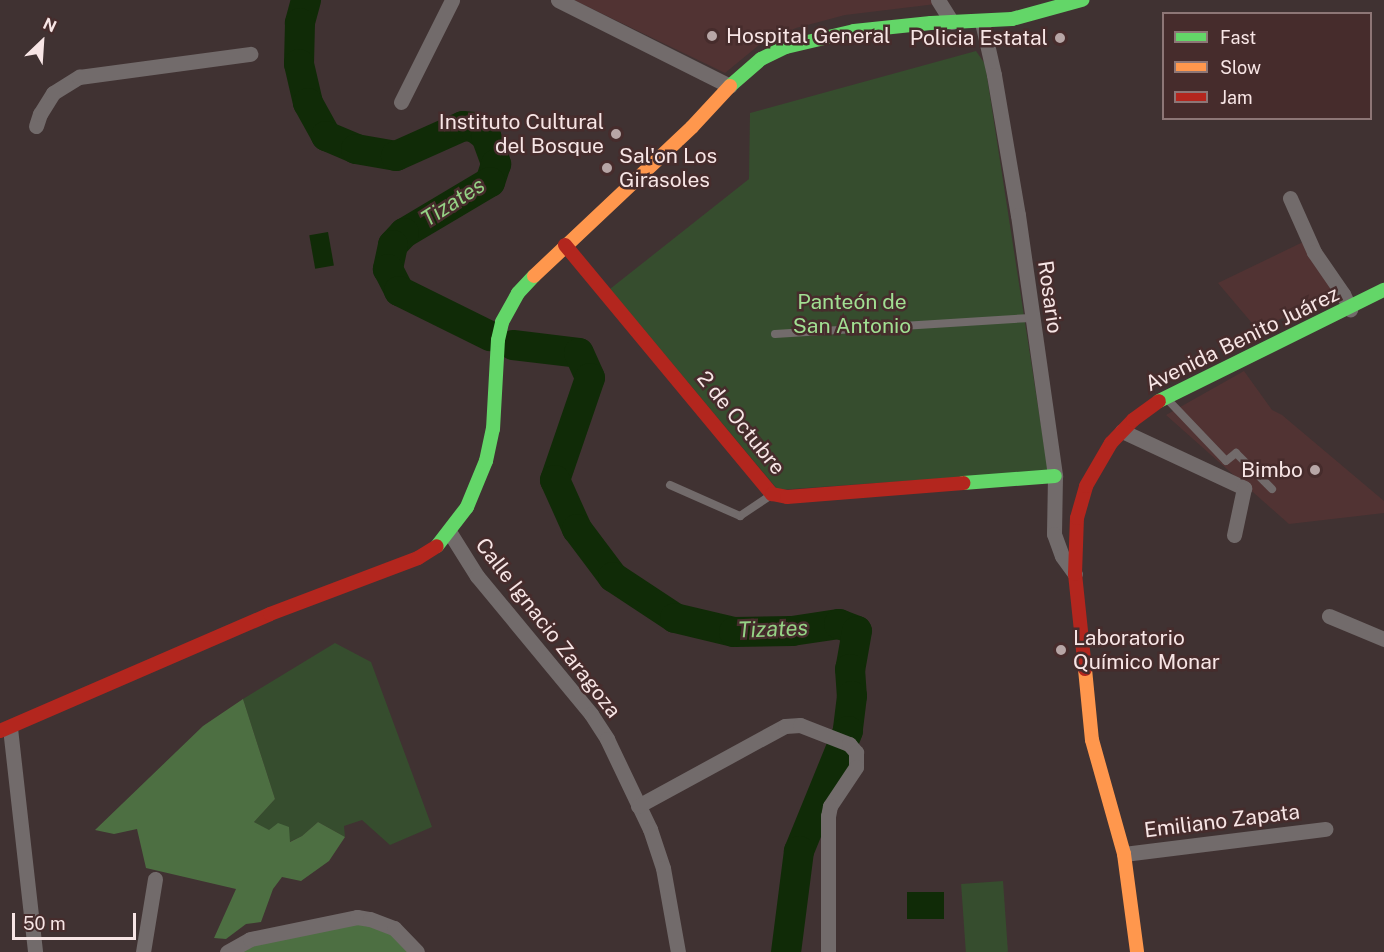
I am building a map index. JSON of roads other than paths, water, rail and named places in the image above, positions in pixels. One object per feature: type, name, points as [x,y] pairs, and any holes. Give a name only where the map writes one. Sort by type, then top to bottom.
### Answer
[{"type":"street","points":[[401,102],[452,0]]},
{"type":"street","points":[[558,0],[730,86]]},
{"type":"street","points":[[939,0],[952,22]]},
{"type":"street","points":[[35,952],[5,729],[270,614],[431,551],[450,533],[471,500],[491,443],[498,340],[502,322],[518,293],[565,244],[692,127],[730,86],[756,63],[786,47],[877,27],[1012,19],[1082,0]]},
{"type":"street","name":"Rosario","points":[[982,22],[996,86],[1055,476],[1054,534],[1062,556],[1075,574]]},
{"type":"street","points":[[36,126],[40,114],[53,93],[79,77],[250,54]]},
{"type":"street","points":[[1290,198],[1314,252],[1343,294],[1350,309]]},
{"type":"street","name":"2 de Octubre","points":[[565,244],[772,494],[787,497],[1055,476]]},
{"type":"street","name":"Avenida Benito Juárez","points":[[1137,952],[1124,854],[1092,740],[1075,574],[1077,518],[1084,494],[1101,456],[1122,430],[1165,397],[1350,309],[1384,290]]},
{"type":"street","points":[[1122,430],[1244,488],[1234,535]]},
{"type":"street","name":"Calle Ignacio Zaragoza","points":[[450,533],[493,598],[591,714],[607,739],[650,829],[663,868],[678,952]]},
{"type":"street","points":[[1329,616],[1384,639]]},
{"type":"street","points":[[638,806],[784,726],[800,725],[849,744],[856,752],[856,767],[830,806],[828,816],[828,952]]},
{"type":"street","name":"Emiliano Zapata","points":[[1124,854],[1325,829]]},
{"type":"street","points":[[143,952],[155,879]]},
{"type":"street","points":[[227,952],[250,939],[357,917],[383,922],[394,928],[417,952]]},
{"type":"lane","points":[[776,334],[1031,318]]},
{"type":"lane","points":[[1165,397],[1226,461],[1236,453],[1272,489]]},
{"type":"lane","points":[[670,485],[740,516],[744,516],[772,494]]},
{"type":"waterway","name":"Tizates","points":[[306,0],[300,23],[299,64],[308,103],[326,136],[356,149],[396,156],[463,126],[474,127],[486,136],[496,164],[490,182],[404,233],[393,245],[388,269],[399,291],[490,336]]},
{"type":"waterway","name":"Tizates","points":[[513,345],[579,353],[590,378],[555,480],[577,529],[613,577],[675,618],[734,632],[792,631],[839,624],[857,631],[850,669],[852,696],[848,731],[799,851],[786,952]]},
{"type":"place","name":"Hospital General","points":[[712,36]]},
{"type":"place","name":"Policia Estatal","points":[[1060,38]]},
{"type":"place","name":"Instituto Cultural del Bosque","points":[[616,134]]},
{"type":"place","name":"Sal'on Los Girasoles","points":[[607,168]]},
{"type":"place","name":"Bimbo","points":[[1315,470]]},
{"type":"place","name":"Laboratorio Químico Monar","points":[[1061,650]]},
{"type":"park label","name":"Panteón de San Antonio","points":[[852,314]]}]
